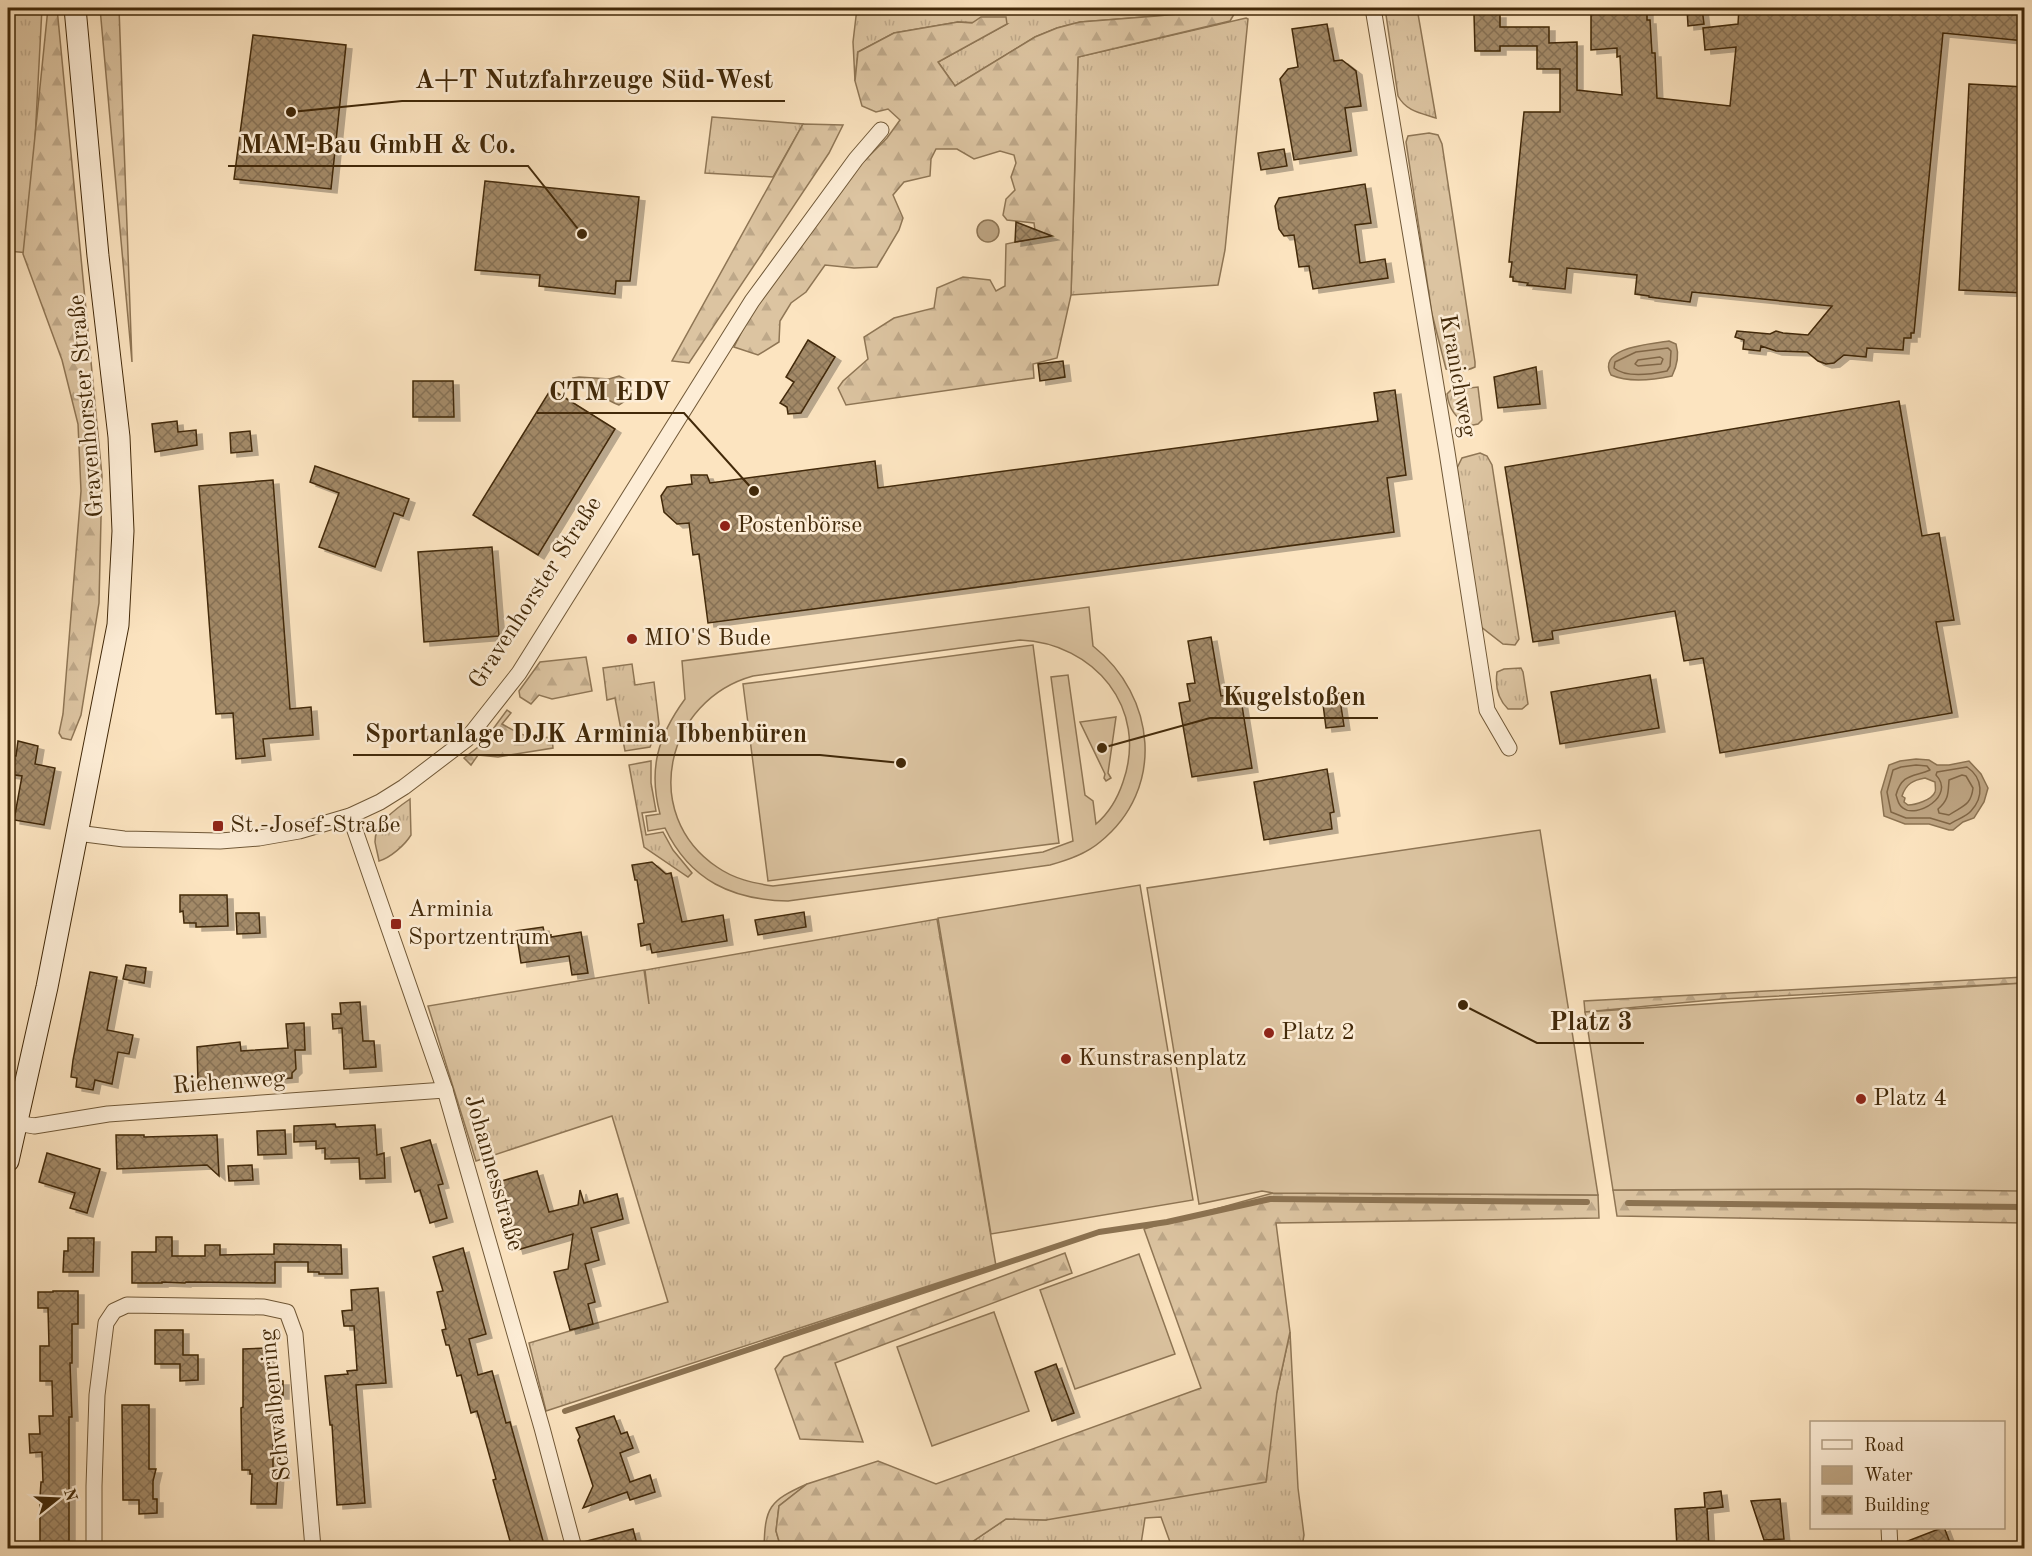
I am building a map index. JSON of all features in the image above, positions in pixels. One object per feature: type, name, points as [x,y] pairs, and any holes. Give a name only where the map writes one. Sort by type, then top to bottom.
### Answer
[{"type":"main road","name":"Gravenhorster Straße","points":[[8,1161],[47,987],[118,625],[123,531],[119,437],[97,244],[75,8]]},
{"type":"street","name":"Kranichweg","points":[[1373,8],[1447,452],[1487,710],[1509,748]]},
{"type":"street","name":"Gravenhorster Straße","points":[[76,833],[124,839],[220,841],[260,838],[299,831],[350,816],[380,802],[404,787],[466,740],[519,672],[752,301],[856,159],[880,130]]},
{"type":"street","name":"Johannesstraße","points":[[350,816],[445,1090],[574,1548]]},
{"type":"street","name":"Riehenweg","points":[[17,1124],[34,1126],[108,1114],[445,1090]]},
{"type":"street","name":"Schwalbenring","points":[[94,1548],[97,1395],[106,1323],[114,1311],[127,1305],[264,1307],[288,1312],[295,1334],[313,1548]]},
{"type":"street","points":[[1889,1529],[1890,1548]]},
{"type":"green space","points":[[8,8],[42,8],[29,253],[8,251]]},
{"type":"green space","points":[[48,8],[57,8],[102,476],[99,603],[81,715],[71,740],[62,738],[59,733],[63,714],[81,491],[78,424],[62,360],[23,254]]},
{"type":"green space","points":[[100,8],[119,8],[132,362]]},
{"type":"green space","points":[[857,8],[1238,8],[1236,11],[1229,9],[1080,22],[1057,28],[1035,37],[955,86],[938,62],[1007,24],[958,22],[894,33],[858,52],[855,81],[853,42]]},
{"type":"green space","points":[[1385,8],[1417,8],[1436,118],[1409,108],[1398,96]]},
{"type":"green space","points":[[1229,9],[1236,11],[1230,21],[1078,57],[1071,295],[1057,358],[1033,364],[1034,378],[846,405],[838,388],[868,359],[864,337],[894,318],[934,308],[937,288],[963,277],[990,280],[996,291],[1005,286],[1006,244],[1036,238],[1034,223],[1007,220],[1003,215],[1006,199],[1015,190],[1011,177],[1016,163],[1014,155],[1000,151],[974,159],[957,149],[936,149],[931,159],[930,176],[904,182],[893,195],[903,218],[899,230],[877,267],[854,268],[825,265],[806,292],[791,303],[780,321],[779,342],[758,355],[734,347],[755,305],[849,176],[887,138],[900,120],[888,109],[876,112],[862,106],[855,81],[858,52],[894,33],[958,22],[972,23],[981,17],[1006,17],[1007,24],[938,62],[955,86],[1035,37],[1057,28],[1080,22]]},
{"type":"green space","points":[[1248,19],[1225,250],[1218,285],[1071,295],[1078,57]]},
{"type":"green space","points":[[712,117],[803,124],[773,177],[705,173]]},
{"type":"green space","points":[[803,124],[843,125],[829,153],[689,363],[672,361]]},
{"type":"green space","points":[[1429,133],[1438,135],[1442,144],[1475,362],[1475,367],[1464,371],[1446,369],[1432,314],[1406,142],[1408,136]]},
{"type":"green space","points":[[1478,387],[1482,420],[1478,424],[1468,426],[1454,413],[1447,394],[1451,390]]},
{"type":"green space","points":[[1480,453],[1487,456],[1492,465],[1519,639],[1515,645],[1503,644],[1480,626],[1457,468],[1462,458]]},
{"type":"green space","points":[[1089,607],[1093,646],[1114,667],[1130,690],[1140,716],[1145,743],[1143,770],[1136,796],[1121,820],[1095,846],[1063,861],[1050,865],[788,901],[749,897],[715,884],[700,874],[687,862],[665,828],[648,831],[646,816],[660,814],[655,782],[658,754],[668,726],[685,699],[682,661]],"holes":[[[1020,640],[1047,644],[1071,653],[1092,667],[1109,684],[1121,705],[1128,729],[1129,755],[1123,782],[1105,815],[1096,824],[1093,801],[1085,795],[1068,675],[1051,677],[1073,841],[1043,852],[773,886],[744,880],[717,867],[693,845],[677,818],[671,790],[673,761],[683,733],[700,709],[723,689],[753,676]]]},
{"type":"green space","points":[[1033,645],[1059,843],[768,881],[743,684]]},
{"type":"green space","points":[[586,657],[592,691],[552,699],[539,695],[531,704],[520,697],[519,691],[540,662]]},
{"type":"green space","points":[[632,664],[635,685],[654,682],[659,724],[650,747],[625,751],[615,698],[607,700],[603,668]]},
{"type":"green space","points":[[1521,668],[1528,704],[1522,709],[1508,709],[1501,701],[1498,692],[1497,672],[1504,669]]},
{"type":"green space","points":[[507,710],[511,713],[502,724],[526,736],[552,737],[553,748],[498,757],[478,755],[471,765],[464,758],[482,744]]},
{"type":"green space","points":[[1116,717],[1108,773],[1111,778],[1106,781],[1105,774],[1080,722]]},
{"type":"green space","points":[[651,761],[651,783],[656,811],[642,813],[646,835],[663,832],[673,850],[692,873],[688,877],[644,847],[629,765]]},
{"type":"green space","points":[[410,799],[411,835],[397,851],[379,861],[375,842],[378,829],[387,817]]},
{"type":"green space","points":[[1540,830],[1598,1195],[1273,1193],[1262,1191],[1199,1204],[1147,888]]},
{"type":"green space","name":"Kunstrasenplatz","points":[[1140,885],[1193,1200],[991,1234],[938,918]]},
{"type":"green space","points":[[937,919],[996,1266],[968,1273],[546,1411],[529,1343],[668,1302],[612,1116],[476,1161],[428,1006],[644,970],[649,1004],[645,970]]},
{"type":"green space","points":[[2024,977],[2024,983],[1722,999],[1585,1012],[1584,1001]]},
{"type":"green space","name":"Platz 4","points":[[2024,983],[2024,1188],[2019,1188],[2019,1191],[1613,1190],[1585,1012]]},
{"type":"green space","points":[[2024,1188],[2024,1223],[1617,1216],[1613,1190]]},
{"type":"green space","points":[[1273,1193],[1598,1195],[1599,1218],[1276,1223],[1290,1332],[1277,1392],[1266,1482],[1046,1520],[1006,1519],[963,1548],[781,1548],[776,1531],[779,1506],[807,1484],[878,1461],[936,1484],[1201,1388],[1144,1229]]},
{"type":"green space","points":[[1065,1253],[1072,1273],[835,1363],[863,1442],[800,1439],[775,1369],[784,1357]]},
{"type":"green space","points":[[1139,1254],[1175,1354],[1075,1389],[1040,1290]]},
{"type":"green space","points":[[994,1312],[1029,1411],[932,1446],[897,1347]]},
{"type":"green space","points":[[1290,1332],[1298,1488],[1304,1535],[1302,1547],[1255,1548],[1170,1542],[1161,1517],[1145,1518],[1141,1544],[1123,1548],[963,1548],[1006,1519],[1046,1520],[1277,1392]]},
{"type":"green space","points":[[807,1484],[779,1506],[776,1531],[781,1548],[764,1548],[766,1523],[772,1507],[784,1495]]},
{"type":"water","points":[[988,220],[996,223],[999,231],[996,239],[988,242],[980,239],[977,231],[980,223]]},
{"type":"water","points":[[1669,341],[1676,344],[1677,352],[1672,376],[1633,380],[1611,375],[1608,366],[1611,358],[1618,353],[1639,346]]},
{"type":"water","points":[[619,376],[629,381],[632,389],[628,399],[619,405],[573,378],[609,379]]},
{"type":"water","points":[[1929,760],[1937,765],[1949,765],[1969,761],[1981,774],[1988,788],[1984,802],[1974,818],[1963,822],[1953,830],[1929,824],[1905,824],[1884,816],[1881,792],[1889,765],[1900,761]],"holes":[[[1925,778],[1935,782],[1933,795],[1923,802],[1911,805],[1904,802],[1905,798],[1902,796],[1910,783]]]},
{"type":"building","points":[[1591,8],[1647,8],[1652,53],[1655,53],[1657,98],[1730,106],[1736,47],[1705,50],[1703,28],[1738,24],[1739,8],[2025,8],[2025,41],[1943,33],[1914,333],[1911,333],[1911,338],[1904,338],[1903,350],[1867,348],[1866,357],[1844,355],[1834,363],[1826,364],[1807,352],[1776,351],[1761,346],[1760,351],[1743,349],[1744,340],[1735,337],[1737,331],[1770,334],[1776,331],[1808,335],[1832,306],[1692,292],[1690,302],[1649,297],[1635,294],[1637,275],[1567,268],[1565,289],[1527,285],[1528,283],[1513,281],[1513,277],[1510,277],[1512,262],[1509,262],[1524,112],[1560,112],[1560,69],[1537,69],[1537,46],[1500,46],[1500,51],[1475,51],[1474,14],[1500,14],[1500,27],[1549,27],[1549,43],[1577,42],[1577,90],[1622,95],[1620,56],[1617,57],[1617,48],[1591,50]]},
{"type":"building","points":[[1687,8],[1702,8],[1704,24],[1688,26]]},
{"type":"building","points":[[1327,24],[1334,61],[1342,60],[1356,71],[1361,106],[1345,108],[1351,151],[1294,160],[1280,79],[1288,69],[1298,67],[1292,29]]},
{"type":"building","points":[[253,35],[346,45],[331,189],[234,179]]},
{"type":"building","points":[[1969,84],[2025,87],[2025,293],[1959,290]]},
{"type":"building","points":[[1284,149],[1287,166],[1261,170],[1258,153]]},
{"type":"building","points":[[485,181],[639,197],[630,281],[616,281],[615,294],[539,286],[540,275],[475,270]]},
{"type":"building","points":[[1365,184],[1371,223],[1355,225],[1360,263],[1385,259],[1388,278],[1313,289],[1309,266],[1299,267],[1294,235],[1284,236],[1279,229],[1275,206],[1279,198]]},
{"type":"building","points":[[1016,222],[1052,236],[1015,242]]},
{"type":"building","points":[[808,340],[835,357],[801,413],[788,414],[787,407],[780,403],[794,382],[786,377]]},
{"type":"building","points":[[1063,361],[1065,377],[1040,381],[1038,364]]},
{"type":"building","points":[[1536,367],[1540,404],[1498,408],[1494,377]]},
{"type":"building","points":[[413,381],[453,381],[454,417],[413,417]]},
{"type":"building","points":[[551,389],[615,429],[538,555],[473,515]]},
{"type":"building","points":[[1395,390],[1406,475],[1387,478],[1394,532],[708,623],[699,554],[693,555],[689,523],[677,524],[664,512],[661,496],[667,487],[692,484],[691,475],[707,475],[710,483],[875,461],[878,488],[1378,421],[1374,393]]},
{"type":"building","points":[[1899,401],[1922,536],[1939,533],[1954,620],[1936,622],[1952,713],[1720,753],[1703,658],[1684,661],[1675,611],[1552,631],[1553,639],[1533,642],[1505,467]]},
{"type":"building","points":[[177,421],[178,432],[196,430],[197,445],[155,452],[152,424]]},
{"type":"building","points":[[250,431],[252,451],[231,453],[230,433]]},
{"type":"building","points":[[315,466],[409,499],[403,516],[394,513],[375,567],[319,547],[339,493],[310,482]]},
{"type":"building","points":[[273,480],[290,709],[311,707],[313,735],[263,739],[265,756],[236,759],[233,713],[216,714],[199,486]]},
{"type":"building","points":[[492,547],[499,636],[424,642],[418,552]]},
{"type":"building","points":[[1211,637],[1221,696],[1240,693],[1252,768],[1192,777],[1179,703],[1190,701],[1187,684],[1195,683],[1188,641]]},
{"type":"building","points":[[1650,675],[1659,728],[1560,744],[1551,692]]},
{"type":"building","points":[[1339,693],[1344,726],[1326,728],[1322,696]]},
{"type":"building","points":[[18,741],[38,746],[35,764],[55,768],[44,825],[14,820],[22,776],[8,774],[8,755],[16,756]]},
{"type":"building","points":[[1327,769],[1334,812],[1330,813],[1332,829],[1264,840],[1254,782]]},
{"type":"building","points":[[652,862],[666,874],[671,873],[682,922],[723,915],[727,941],[652,953],[650,944],[641,946],[638,924],[644,923],[637,880],[635,880],[632,865]]},
{"type":"building","points":[[180,895],[227,895],[228,926],[196,927],[196,923],[184,923],[183,911],[180,912]]},
{"type":"building","points":[[804,912],[806,927],[758,935],[755,920]]},
{"type":"building","points":[[236,913],[259,913],[260,933],[237,934]]},
{"type":"building","points":[[543,927],[545,936],[551,935],[551,937],[581,932],[588,973],[572,975],[569,956],[521,963],[516,931]]},
{"type":"building","points":[[126,965],[146,968],[144,983],[123,979]]},
{"type":"building","points":[[90,972],[117,977],[107,1030],[133,1035],[129,1054],[118,1052],[112,1084],[95,1080],[93,1090],[76,1087],[77,1078],[71,1077]]},
{"type":"building","points":[[360,1002],[363,1041],[374,1041],[376,1067],[344,1069],[342,1028],[333,1029],[332,1014],[341,1014],[340,1003]]},
{"type":"building","points":[[304,1023],[305,1050],[295,1050],[296,1069],[292,1073],[292,1078],[198,1082],[197,1047],[240,1042],[241,1051],[288,1048],[286,1024]]},
{"type":"building","points":[[335,1124],[336,1127],[375,1125],[377,1155],[384,1153],[385,1178],[360,1179],[359,1158],[325,1159],[325,1148],[316,1149],[316,1141],[294,1142],[294,1126]]},
{"type":"building","points":[[285,1130],[286,1154],[258,1155],[257,1131]]},
{"type":"building","points":[[116,1135],[144,1135],[144,1137],[217,1135],[219,1176],[207,1165],[117,1169]]},
{"type":"building","points":[[430,1140],[443,1184],[438,1185],[447,1218],[430,1223],[420,1190],[415,1192],[401,1148]]},
{"type":"building","points":[[47,1153],[100,1169],[87,1213],[70,1208],[75,1193],[39,1182]]},
{"type":"building","points":[[252,1165],[253,1180],[229,1181],[228,1166]]},
{"type":"building","points":[[537,1171],[549,1212],[578,1205],[580,1190],[584,1203],[617,1194],[623,1219],[591,1228],[599,1260],[585,1264],[595,1302],[588,1304],[593,1324],[570,1330],[554,1272],[568,1269],[573,1234],[517,1250],[498,1182]]},
{"type":"building","points":[[156,1237],[172,1237],[172,1256],[205,1256],[205,1245],[220,1245],[220,1255],[274,1254],[274,1244],[341,1245],[342,1274],[308,1272],[308,1262],[275,1262],[275,1283],[132,1283],[132,1252],[156,1252]]},
{"type":"building","points":[[68,1238],[94,1238],[93,1272],[63,1272],[64,1251],[68,1251]]},
{"type":"building","points":[[463,1248],[486,1334],[469,1339],[478,1375],[492,1371],[506,1423],[510,1422],[545,1548],[512,1548],[477,1411],[471,1413],[461,1375],[457,1376],[449,1345],[446,1345],[442,1330],[446,1329],[437,1292],[443,1291],[433,1257]]},
{"type":"building","points":[[378,1288],[386,1383],[356,1385],[365,1503],[337,1505],[332,1425],[330,1425],[325,1376],[348,1374],[347,1371],[357,1370],[354,1326],[344,1326],[342,1311],[352,1310],[351,1290]]},
{"type":"building","points":[[78,1291],[78,1324],[72,1324],[72,1363],[70,1363],[72,1417],[69,1417],[69,1545],[67,1548],[50,1548],[50,1545],[40,1545],[42,1452],[30,1453],[29,1434],[40,1434],[39,1416],[53,1416],[52,1381],[40,1381],[40,1346],[49,1346],[48,1308],[38,1308],[38,1292]]},
{"type":"building","points":[[155,1330],[183,1330],[183,1355],[198,1355],[198,1380],[180,1381],[180,1364],[155,1364]]},
{"type":"building","points":[[267,1348],[267,1359],[271,1359],[271,1381],[283,1381],[283,1395],[275,1395],[275,1406],[273,1407],[273,1473],[278,1473],[276,1504],[251,1504],[252,1474],[250,1470],[242,1470],[243,1349]]},
{"type":"building","points":[[1056,1364],[1074,1413],[1052,1421],[1035,1372]]},
{"type":"building","points":[[122,1405],[149,1405],[149,1469],[156,1469],[153,1499],[157,1499],[157,1513],[139,1514],[139,1500],[123,1500]]},
{"type":"building","points":[[614,1416],[621,1434],[627,1432],[633,1448],[620,1453],[630,1482],[650,1475],[655,1492],[630,1500],[627,1492],[583,1508],[593,1486],[576,1428]]},
{"type":"building","points":[[1721,1491],[1723,1507],[1707,1509],[1709,1548],[1677,1548],[1675,1509],[1705,1507],[1704,1493]]},
{"type":"building","points":[[1780,1499],[1784,1539],[1764,1540],[1751,1501]]},
{"type":"building","points":[[633,1529],[638,1548],[584,1548],[583,1542]]},
{"type":"building","points":[[1939,1529],[1945,1529],[1952,1548],[1900,1548],[1900,1544]]},
{"type":"waterway","points":[[565,1411],[1099,1232],[1167,1222],[1270,1199],[1587,1202]]},
{"type":"waterway","points":[[1628,1203],[2024,1207]]},
{"type":"place","name":"A+T Nutzfahrzeuge Süd-West","points":[[291,112]]},
{"type":"place","name":"MAM-Bau GmbH & Co.","points":[[582,234]]},
{"type":"place","name":"CTM EDV","points":[[754,491]]},
{"type":"place","name":"Postenbörse","points":[[725,526]]},
{"type":"place","name":"MIO'S Bude","points":[[632,639]]},
{"type":"place","name":"Kugelstoßen","points":[[1102,748]]},
{"type":"place","name":"Sportanlage DJK Arminia Ibbenbüren","points":[[901,763]]},
{"type":"place","name":"St.-Josef-Straße","points":[[218,826]]},
{"type":"place","name":"Arminia Sportzentrum","points":[[396,924]]},
{"type":"place","name":"Platz 3","points":[[1463,1005]]},
{"type":"place","name":"Platz 2","points":[[1269,1033]]},
{"type":"place","name":"Kunstrasenplatz","points":[[1066,1059]]},
{"type":"place","name":"Platz 4","points":[[1861,1099]]}]
